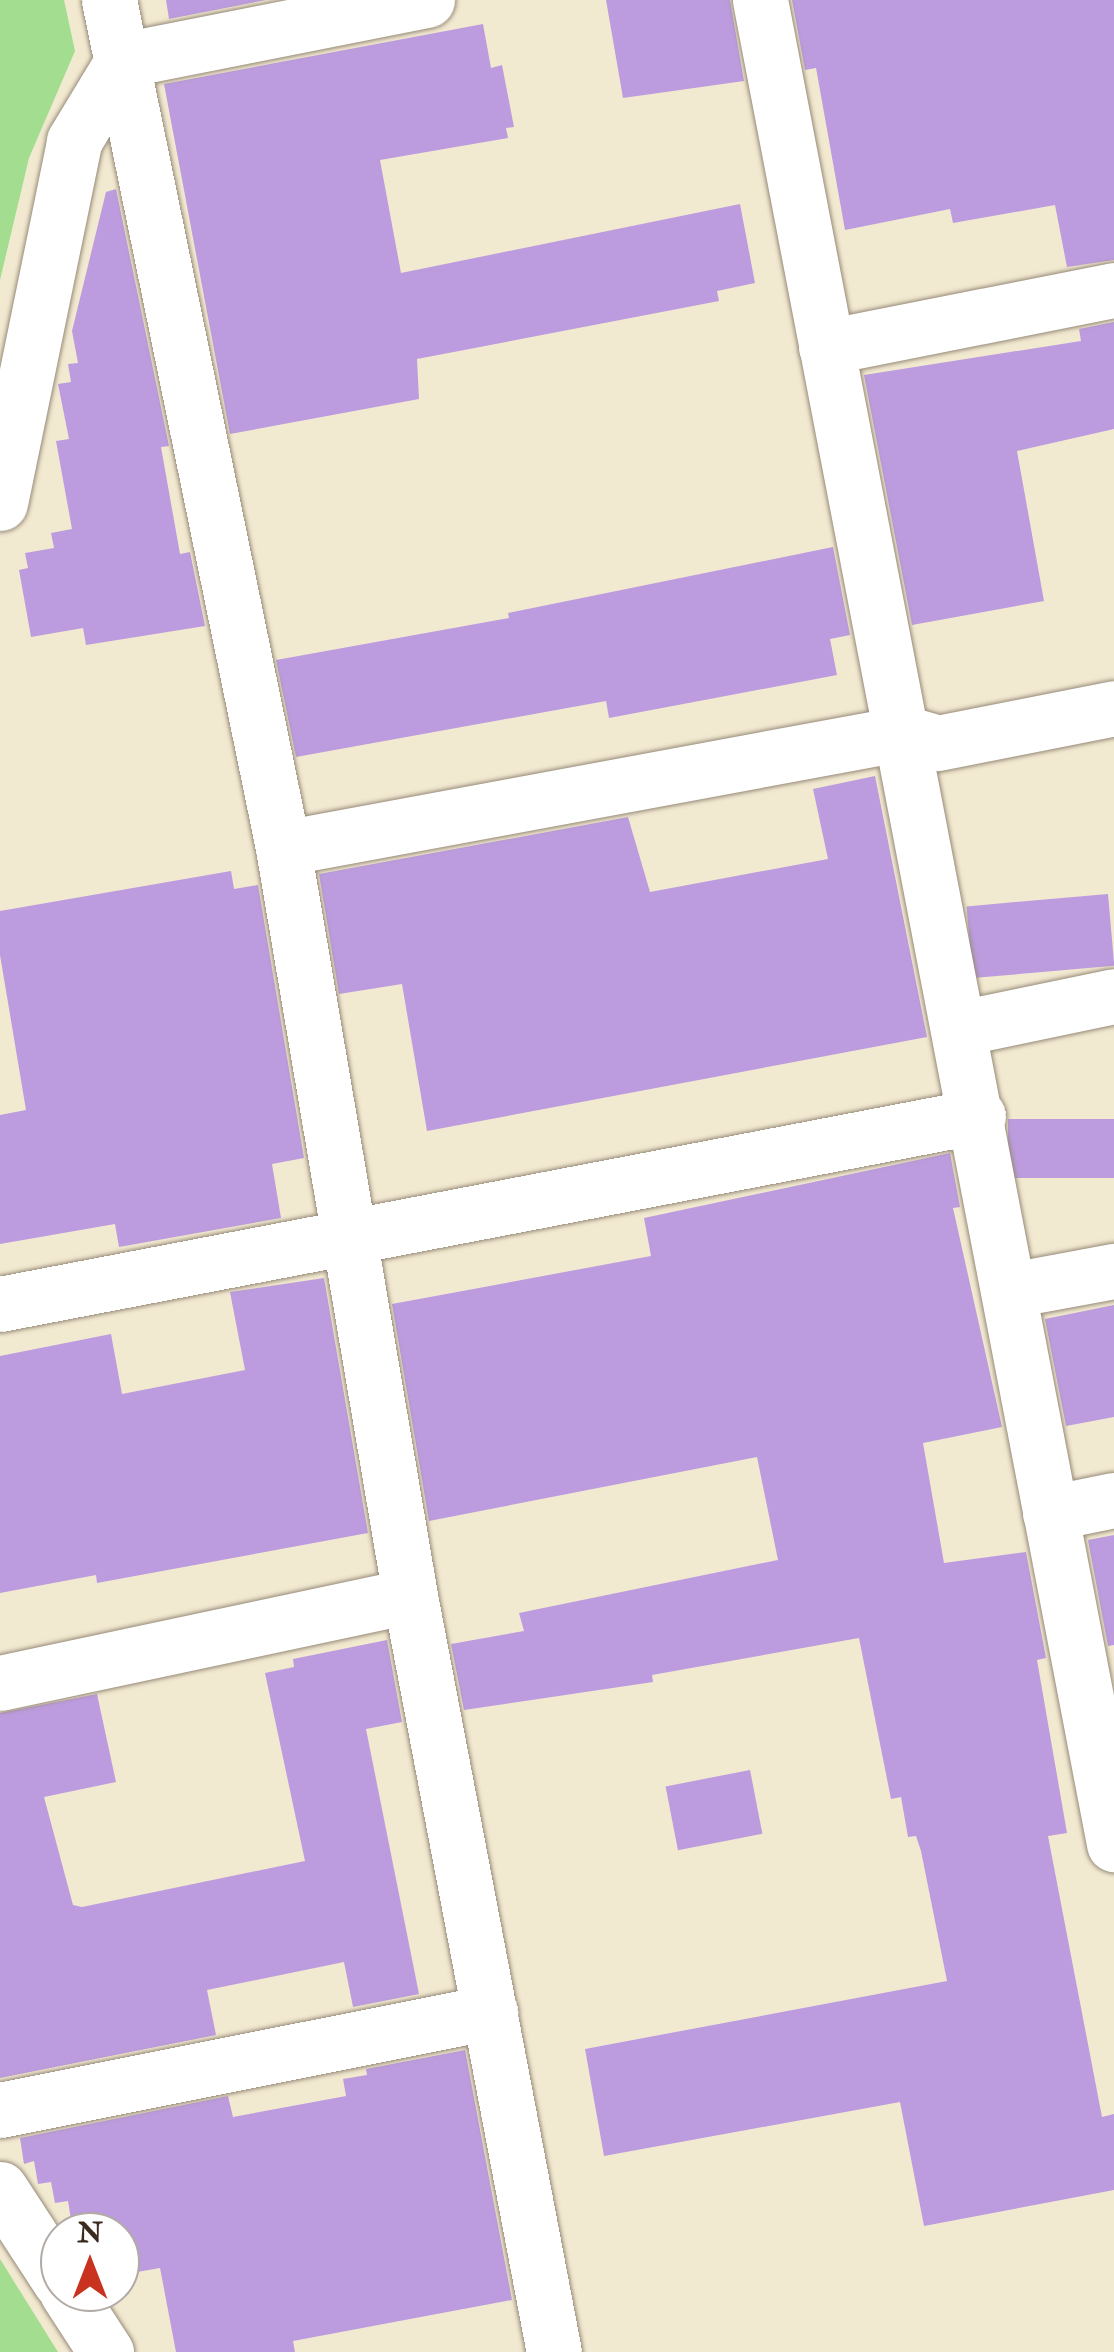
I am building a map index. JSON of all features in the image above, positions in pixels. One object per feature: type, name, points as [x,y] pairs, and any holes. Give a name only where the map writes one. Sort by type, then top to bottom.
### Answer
[{"type":"street","points":[[109,0],[283,848],[353,1237],[410,1596],[554,2352]]},
{"type":"street","points":[[0,503],[74,141],[123,60],[428,0]]},
{"type":"street","points":[[760,0],[978,1116],[1114,1844]]},
{"type":"street","points":[[826,347],[1114,290]]},
{"type":"street","points":[[283,848],[904,732],[938,744],[1114,708]]},
{"type":"street","points":[[960,1028],[1114,996]]},
{"type":"street","points":[[0,1304],[978,1116]]},
{"type":"street","points":[[1011,1290],[1114,1271]]},
{"type":"street","points":[[1050,1513],[1114,1500]]},
{"type":"street","points":[[0,1683],[410,1596]]},
{"type":"street","points":[[0,2110],[490,2012]]},
{"type":"street","points":[[0,2189],[40,2251]]},
{"type":"street","points":[[80,2312],[106,2352]]},
{"type":"green space","points":[[0,0],[64,0],[75,51],[29,158],[0,280]]},
{"type":"green space","points":[[0,2259],[58,2352],[0,2352]]},
{"type":"building","points":[[166,0],[266,0],[169,19]]},
{"type":"building","points":[[606,0],[730,0],[744,81],[623,98]]},
{"type":"building","points":[[792,0],[1114,0],[1114,260],[1067,267],[1055,205],[953,223],[950,209],[845,230],[816,68],[805,70]]},
{"type":"building","points":[[483,24],[491,68],[502,65],[514,127],[506,128],[508,138],[380,160],[401,273],[740,204],[755,283],[717,291],[719,301],[417,359],[419,399],[230,434],[164,84]]},
{"type":"building","points":[[116,189],[169,446],[161,447],[180,554],[190,552],[205,626],[86,645],[83,628],[31,637],[19,570],[28,568],[25,553],[54,548],[51,533],[72,529],[56,441],[69,439],[58,384],[71,382],[68,364],[78,363],[72,331],[106,192]]},
{"type":"building","points":[[1114,322],[1114,429],[1017,451],[1044,601],[912,625],[864,375],[1081,341],[1079,329]]},
{"type":"building","points":[[833,547],[850,635],[830,639],[837,675],[609,718],[606,701],[296,757],[276,660],[509,618],[508,613]]},
{"type":"building","points":[[875,776],[927,1037],[427,1131],[402,984],[339,994],[319,874],[628,817],[650,892],[828,859],[813,789]]},
{"type":"building","points":[[231,871],[234,889],[258,885],[304,1158],[272,1164],[281,1218],[119,1247],[115,1224],[0,1244],[0,1115],[26,1110],[0,955],[0,911]]},
{"type":"building","points":[[1108,894],[1114,966],[973,978],[967,906]]},
{"type":"building","points":[[1008,1119],[1114,1119],[1114,1178],[1008,1178]]},
{"type":"building","points":[[950,1153],[960,1207],[953,1208],[1002,1427],[923,1443],[944,1563],[1026,1552],[1046,1658],[1037,1660],[1067,1833],[1048,1836],[1102,2117],[1114,2114],[1114,2190],[924,2226],[900,2102],[604,2156],[585,2049],[947,1981],[921,1851],[916,1836],[908,1837],[901,1797],[891,1799],[859,1638],[652,1675],[653,1682],[464,1710],[451,1644],[524,1631],[519,1613],[778,1560],[757,1457],[429,1521],[392,1304],[651,1256],[644,1218]]},
{"type":"building","points":[[324,1278],[368,1533],[97,1583],[96,1575],[0,1593],[0,1356],[111,1334],[122,1394],[245,1370],[230,1292]]},
{"type":"building","points":[[1114,1305],[1114,1417],[1066,1426],[1045,1319]]},
{"type":"building","points":[[1114,1535],[1114,1645],[1108,1646],[1088,1540]]},
{"type":"building","points":[[387,1640],[402,1722],[366,1729],[419,1994],[353,2007],[344,1962],[207,1990],[216,2035],[0,2078],[0,1713],[97,1694],[116,1782],[44,1797],[73,1905],[82,1907],[305,1861],[265,1673],[294,1667],[293,1659]]},
{"type":"building","points":[[750,1770],[762,1834],[678,1850],[666,1786]]},
{"type":"building","points":[[465,2050],[512,2300],[293,2341],[295,2352],[176,2352],[160,2268],[140,2272],[140,2212],[70,2212],[68,2201],[55,2203],[51,2182],[38,2184],[34,2161],[24,2164],[20,2138],[228,2096],[233,2117],[346,2096],[343,2079],[367,2075],[366,2069]]}]
